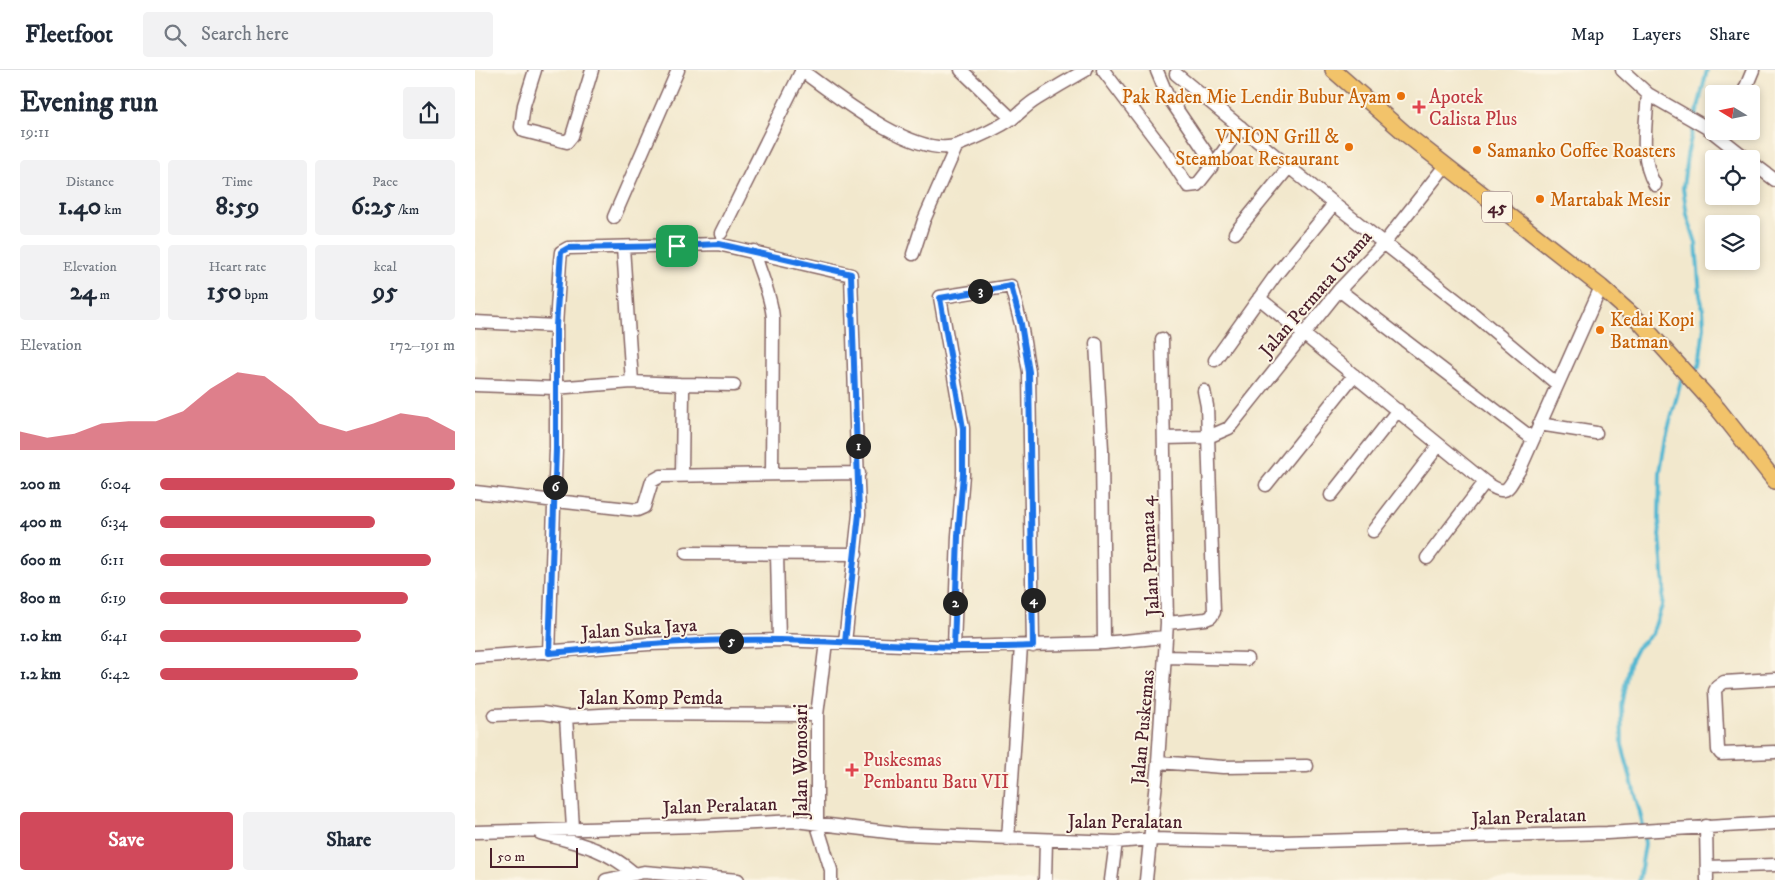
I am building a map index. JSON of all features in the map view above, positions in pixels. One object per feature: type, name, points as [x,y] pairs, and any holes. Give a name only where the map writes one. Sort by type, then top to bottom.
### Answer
[{"type":"main road","name":"45","points":[[1333,70],[1445,166],[1601,287],[1661,343],[1772,471]]},
{"type":"street","points":[[535,70],[524,105],[521,127],[524,131],[567,142],[572,136],[592,70]]},
{"type":"street","points":[[614,217],[678,70]]},
{"type":"street","points":[[721,233],[802,70],[842,100],[896,133],[932,146],[957,145],[1011,119],[1039,98],[1086,70]]},
{"type":"street","points":[[961,70],[1011,119]]},
{"type":"street","points":[[1103,70],[1169,157],[1188,186],[1197,185],[1212,160],[1241,128]]},
{"type":"street","points":[[1212,160],[1167,95],[1156,70],[1178,72],[1241,128],[1334,204],[1385,242],[1557,384]]},
{"type":"street","points":[[1622,70],[1648,94],[1705,126]]},
{"type":"street","points":[[1747,85],[1753,70]]},
{"type":"street","points":[[1648,94],[1645,156],[1647,169],[1655,185]]},
{"type":"street","points":[[1725,140],[1737,150]]},
{"type":"street","points":[[913,254],[924,220],[957,145]]},
{"type":"street","name":"Jalan Permata Utama","points":[[1208,437],[1229,428],[1339,290],[1385,242],[1445,166]]},
{"type":"street","points":[[1235,233],[1289,167]]},
{"type":"street","points":[[1760,169],[1775,180]]},
{"type":"street","points":[[1215,360],[1259,298],[1334,204]]},
{"type":"street","points":[[549,653],[555,500],[554,388],[556,326],[561,252],[568,248],[719,244],[851,274],[859,473],[855,554],[845,642]]},
{"type":"street","points":[[623,247],[632,382]]},
{"type":"street","points":[[754,251],[770,298],[773,318],[772,474]]},
{"type":"street","points":[[954,647],[958,536],[963,474],[963,428],[940,298],[1011,286],[1021,324],[1029,372],[1027,646],[1008,838]]},
{"type":"street","points":[[1259,298],[1302,336],[1398,410],[1485,482],[1498,491],[1503,491],[1509,487],[1520,469],[1601,287]]},
{"type":"street","points":[[1339,290],[1533,439]]},
{"type":"street","points":[[475,322],[556,326]]},
{"type":"street","name":"Jalan Permata 4","points":[[1162,339],[1167,623],[1206,619],[1211,617],[1214,612],[1207,406],[1203,391]]},
{"type":"street","points":[[1096,343],[1103,449],[1103,643]]},
{"type":"street","points":[[1266,485],[1354,375]]},
{"type":"street","points":[[475,385],[554,388],[632,382],[734,385]]},
{"type":"street","points":[[679,384],[683,391],[681,475]]},
{"type":"street","points":[[1331,495],[1398,410]]},
{"type":"street","points":[[1539,424],[1596,434]]},
{"type":"street","points":[[1164,438],[1208,437]]},
{"type":"street","points":[[1373,531],[1439,444]]},
{"type":"street","points":[[475,492],[637,510],[644,507],[656,477],[681,475],[859,473]]},
{"type":"street","points":[[1427,558],[1485,482]]},
{"type":"street","points":[[686,553],[855,554]]},
{"type":"street","points":[[777,554],[779,640]]},
{"type":"street","name":"Jalan Puskemas","points":[[1146,880],[1152,839],[1167,623]]},
{"type":"street","name":"Jalan Suka Jaya","points":[[475,657],[549,653],[648,644],[779,640],[954,647],[1103,643],[1165,636]]},
{"type":"street","name":"Jalan Wonosari","points":[[825,642],[817,715],[817,825],[831,870],[831,880]]},
{"type":"street","points":[[1166,657],[1247,659]]},
{"type":"street","points":[[1775,679],[1724,682],[1719,684],[1715,691],[1718,750],[1721,754],[1775,752]]},
{"type":"street","points":[[495,715],[543,713],[566,717]]},
{"type":"street","name":"Jalan Komp Pemda","points":[[573,828],[566,717],[617,714],[817,715]]},
{"type":"street","points":[[1158,762],[1223,767],[1307,766]]},
{"type":"street","name":"Jalan Peralatan","points":[[475,832],[696,826],[795,821],[905,834],[1046,840],[1116,842],[1152,839],[1293,842],[1607,833],[1775,823]]},
{"type":"street","points":[[1706,826],[1707,880]]},
{"type":"street","points":[[529,830],[594,847],[619,861],[635,874]]},
{"type":"street","points":[[1045,880],[1046,840]]},
{"type":"street","points":[[1111,880],[1116,842]]},
{"type":"street","points":[[1707,867],[1775,865]]},
{"type":"street","points":[[605,880],[635,874],[653,873],[738,880]]},
{"type":"waterway","points":[[1690,373],[1699,366],[1704,327],[1696,243],[1687,215],[1683,188],[1687,155],[1707,70]]},
{"type":"waterway","points":[[1639,880],[1645,844],[1642,821],[1622,745],[1621,706],[1629,664],[1637,648],[1652,634],[1662,606],[1664,587],[1659,520],[1660,472],[1666,436],[1681,381],[1685,378]]},
{"type":"place","name":"Pak Raden Mie Lendir Bubur Ayam","points":[[1401,96]]},
{"type":"place","name":"Apotek Calista Plus","points":[[1419,107]]},
{"type":"place","name":"VNION Grill & Steamboat Restaurant","points":[[1349,147]]},
{"type":"place","name":"Samanko Coffee Roasters","points":[[1477,150]]},
{"type":"place","name":"Martabak Mesir","points":[[1540,199]]},
{"type":"place","name":"Kedai Kopi Batman","points":[[1600,330]]},
{"type":"place","name":"Puskesmas Pembantu Batu VII","points":[[852,770]]},
{"type":"route","points":[[677,246],[568,248],[561,252],[554,388],[556,449],[549,653],[648,644],[779,640],[954,647],[1033,646],[1029,372],[1021,324],[1011,286],[940,298],[959,395],[963,428],[963,474],[958,536],[954,647],[845,642],[859,514],[851,274],[719,244],[677,246]]}]
